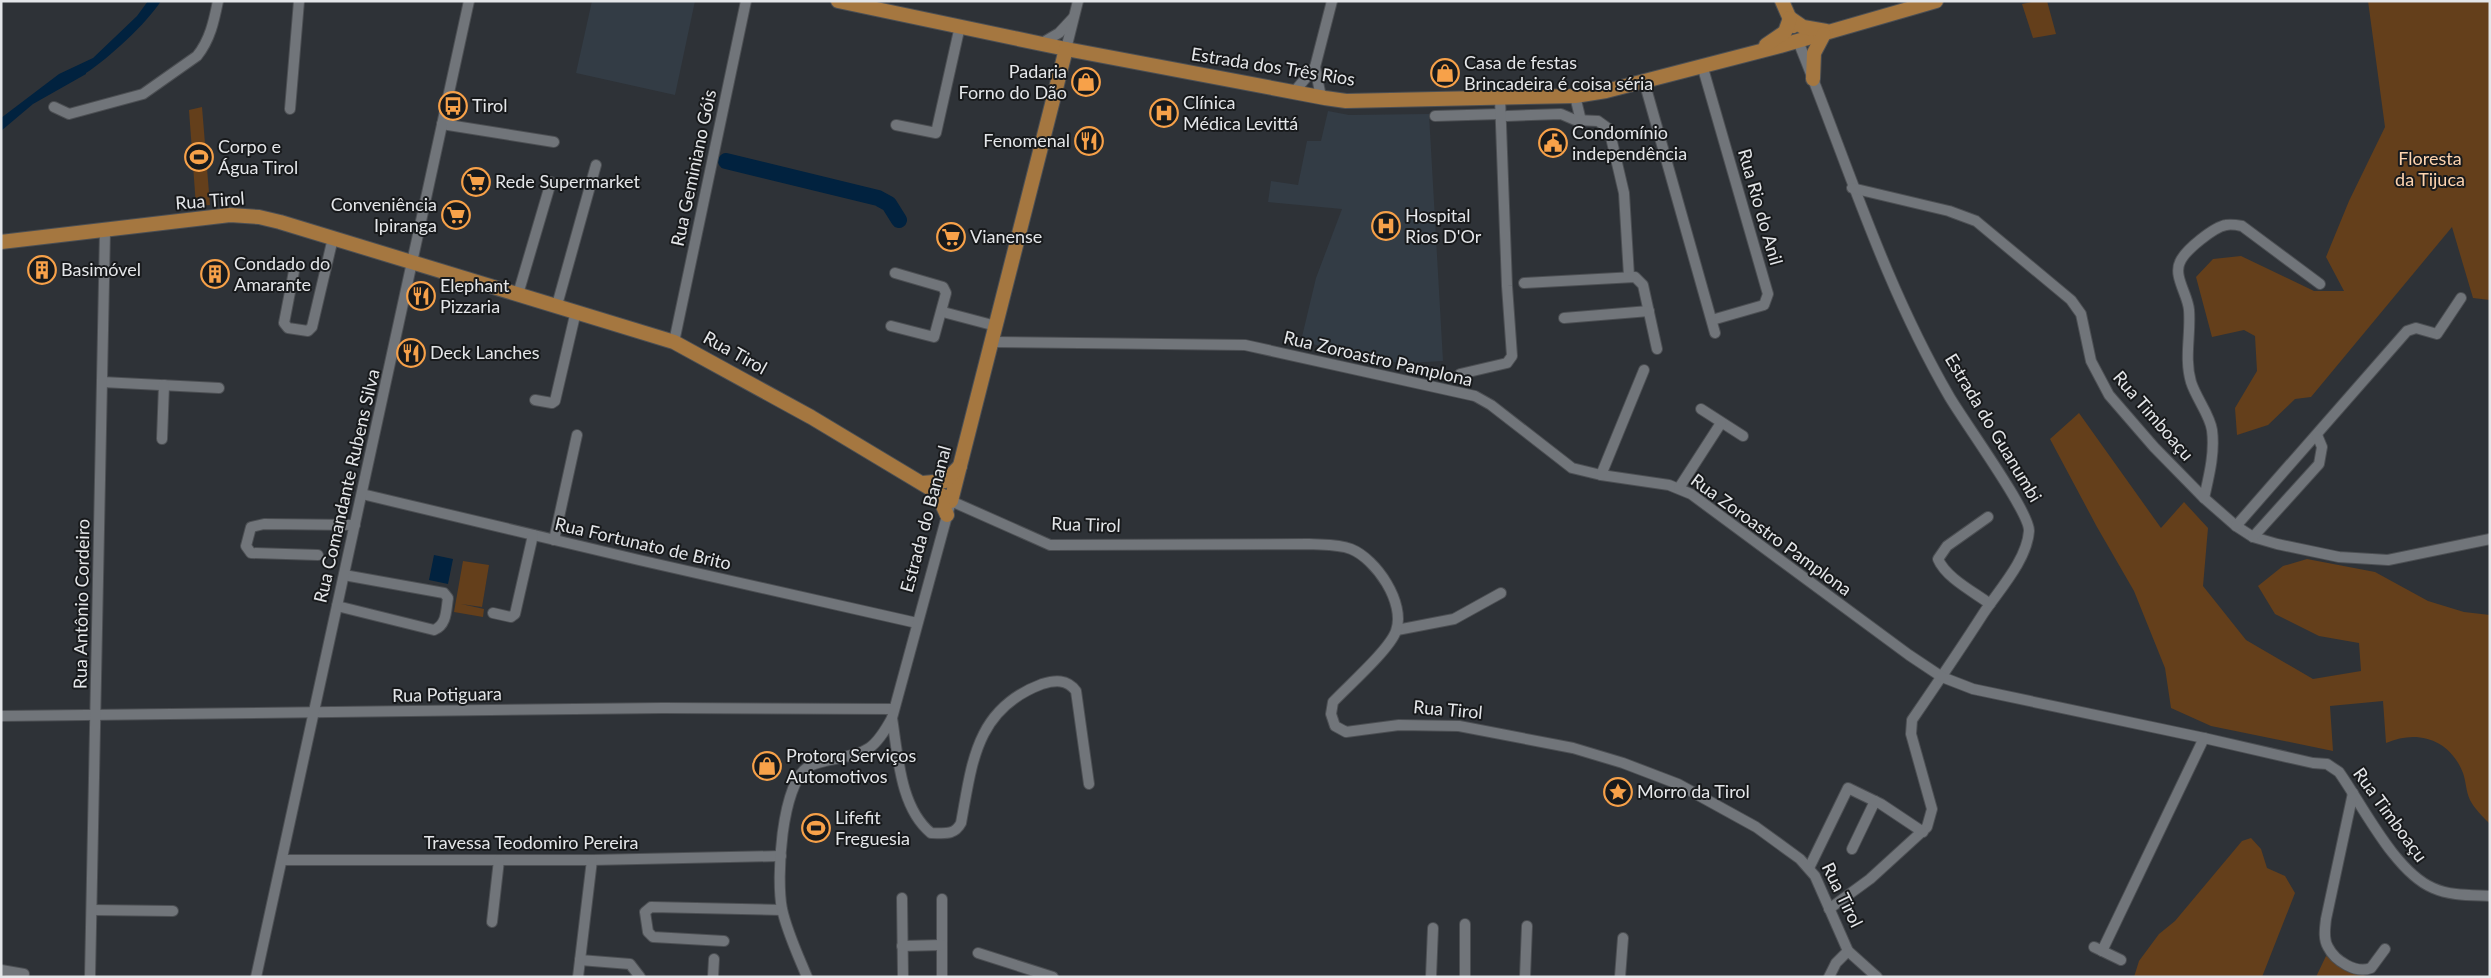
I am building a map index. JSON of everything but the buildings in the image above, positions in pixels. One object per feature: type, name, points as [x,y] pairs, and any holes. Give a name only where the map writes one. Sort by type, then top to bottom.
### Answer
[{"type":"main road","name":"Estrada dos Três Rios","points":[[838,1],[1066,49],[1321,97],[1346,100],[1576,96],[1644,81],[1798,41],[1936,1]]},
{"type":"main road","name":"Estrada do Guanumbi","points":[[1782,1],[1798,41]]},
{"type":"main road","points":[[1757,51],[1781,36],[1788,26],[1790,18],[1811,30],[1828,33],[1814,53],[1813,79]]},
{"type":"main road","name":"Estrada do Bananal","points":[[951,501],[1066,49]]},
{"type":"main road","name":"Rua Tirol","points":[[1,242],[241,215],[280,222],[674,342],[796,408],[951,501]]},
{"type":"main road","points":[[921,483],[933,484],[945,481],[961,463]]},
{"type":"main road","points":[[937,492],[947,515]]},
{"type":"street","points":[[54,107],[69,114],[96,105],[135,97],[151,89],[197,56],[203,49],[210,33],[218,1]]},
{"type":"street","points":[[290,109],[299,1]]},
{"type":"street","name":"Rua Comandante Rubens Silva","points":[[256,977],[414,262],[469,1]]},
{"type":"street","name":"Rua Geminiano Góis","points":[[674,342],[746,1]]},
{"type":"street","name":"Estrada do Bananal","points":[[1066,49],[1078,1]]},
{"type":"street","points":[[1294,92],[1315,67],[1332,1]]},
{"type":"street","name":"Estrada do Bananal","points":[[1042,43],[1058,34],[1075,15]]},
{"type":"street","points":[[896,125],[936,133],[960,26]]},
{"type":"street","name":"Estrada do Guanumbi","points":[[1798,41],[1852,188],[1896,295],[1933,368],[2014,496],[2029,527],[2028,542],[1990,604],[1912,720],[1911,734],[1932,809],[1927,828],[1870,879],[1829,908]]},
{"type":"street","name":"Rua Rio do Anil","points":[[1702,65],[1768,294],[1764,305],[1712,320]]},
{"type":"street","points":[[1315,67],[1321,97]]},
{"type":"street","points":[[1644,81],[1715,333]]},
{"type":"street","points":[[1576,96],[1581,121]]},
{"type":"street","points":[[1460,374],[1507,363],[1512,356],[1503,115],[1500,98]]},
{"type":"street","points":[[1435,116],[1561,114],[1581,121],[1598,121],[1608,129],[1624,193],[1629,276]]},
{"type":"street","points":[[442,124],[554,142]]},
{"type":"street","points":[[557,305],[596,165]]},
{"type":"street","points":[[518,294],[551,182]]},
{"type":"street","name":"Rua Timboaçu","points":[[1852,188],[1949,211],[1976,221],[2071,300],[2081,314],[2091,361],[2109,395],[2154,447],[2204,498],[2236,526],[2253,537],[2339,557],[2388,560],[2490,539]]},
{"type":"street","points":[[2204,498],[2211,465],[2212,429],[2196,397],[2190,379],[2188,363],[2189,310],[2178,270],[2180,262],[2196,243],[2225,225],[2232,224],[2242,226],[2320,284]]},
{"type":"street","name":"Rua Antônio Cordeiro","points":[[90,977],[105,231]]},
{"type":"street","points":[[295,266],[284,323],[288,328],[308,331],[312,328],[333,238]]},
{"type":"street","points":[[891,326],[934,337],[943,312],[945,288],[894,273]]},
{"type":"street","points":[[1524,283],[1635,277],[1643,285],[1657,348]]},
{"type":"street","points":[[2236,526],[2407,331],[2416,328],[2437,334],[2461,298]]},
{"type":"street","points":[[535,400],[552,403],[555,401],[576,311]]},
{"type":"street","points":[[1564,318],[1648,311]]},
{"type":"street","points":[[943,312],[996,326]]},
{"type":"street","name":"Rua Zoroastro Pamplona","points":[[992,342],[1244,345],[1475,396],[1491,405],[1572,468],[1601,475],[1679,488],[1703,503],[1909,655],[1942,677]]},
{"type":"street","points":[[1601,475],[1644,370]]},
{"type":"street","points":[[102,382],[219,388]]},
{"type":"street","points":[[162,439],[164,385]]},
{"type":"street","points":[[1701,408],[1743,436]]},
{"type":"street","points":[[1679,488],[1721,422]]},
{"type":"street","points":[[554,540],[577,435]]},
{"type":"street","points":[[2253,537],[2319,464],[2322,446],[2317,435]]},
{"type":"street","name":"Rua Fortunato de Brito","points":[[362,494],[554,540],[917,622]]},
{"type":"street","name":"Estrada do Bananal","points":[[807,977],[782,910],[779,886],[789,796],[803,771],[818,763],[860,754],[878,742],[893,714],[951,501]]},
{"type":"street","name":"Rua Tirol","points":[[951,501],[1050,545],[1309,544],[1351,549],[1365,557],[1386,581],[1396,612],[1397,630],[1385,647],[1333,702],[1330,708],[1332,720],[1341,729],[1356,732],[1399,725],[1459,726],[1573,748],[1623,763],[1678,784],[1714,802],[1776,841],[1809,868],[1848,951],[1877,977]]},
{"type":"street","points":[[1988,517],[1946,546],[1938,559],[1941,566],[1990,604]]},
{"type":"street","points":[[318,555],[251,553],[246,546],[247,537],[252,527],[264,524],[355,525]]},
{"type":"street","points":[[493,613],[511,617],[514,614],[533,535]]},
{"type":"street","points":[[337,606],[434,630],[443,624],[446,616],[448,598],[444,593],[344,575]]},
{"type":"street","points":[[1397,630],[1454,618],[1501,593]]},
{"type":"street","name":"Rua Timboaçu","points":[[1942,677],[1973,689],[2313,763],[2327,764],[2339,772],[2392,852],[2417,879],[2434,889],[2449,893],[2490,896]]},
{"type":"street","points":[[893,714],[907,796],[919,820],[931,833],[953,833],[958,830],[974,755],[983,733],[993,720],[1018,696],[1049,682],[1060,681],[1071,684],[1076,691],[1089,784]]},
{"type":"street","name":"Rua Potiguara","points":[[1,716],[663,708],[893,714]]},
{"type":"street","points":[[2121,960],[2098,949],[2204,738]]},
{"type":"street","points":[[1809,868],[1848,788],[1875,801],[1923,832]]},
{"type":"street","points":[[2353,792],[2326,919],[2325,939],[2328,947],[2338,959],[2358,969],[2372,968],[2384,949]]},
{"type":"street","points":[[1852,849],[1875,801]]},
{"type":"street","name":"Travessa Teodomiro Pereira","points":[[282,860],[592,860],[781,856]]},
{"type":"street","points":[[492,922],[499,860]]},
{"type":"street","points":[[578,977],[592,860]]},
{"type":"street","points":[[902,898],[902,977]]},
{"type":"street","points":[[942,899],[942,977]]},
{"type":"street","points":[[724,941],[653,937],[648,932],[645,912],[651,907],[782,910]]},
{"type":"street","points":[[92,910],[173,911]]},
{"type":"street","points":[[1465,924],[1465,977]]},
{"type":"street","points":[[1525,977],[1527,926]]},
{"type":"street","points":[[1431,977],[1432,928]]},
{"type":"street","points":[[1620,977],[1623,938]]},
{"type":"street","points":[[902,946],[942,945]]},
{"type":"street","points":[[1829,977],[1836,962],[1848,951]]},
{"type":"street","points":[[978,953],[1053,977]]},
{"type":"street","points":[[713,977],[714,959]]},
{"type":"street","points":[[580,960],[630,964],[640,977]]},
{"type":"street","points":[[1,970],[24,974]]},
{"type":"shaded area","points":[[592,1],[695,1],[675,95],[576,73]]},
{"type":"shaded area","name":"Hospital Rios D'Or","points":[[1328,111],[1349,115],[1429,114],[1443,361],[1409,363],[1378,361],[1301,341],[1316,278],[1342,209],[1268,202],[1271,181],[1298,185],[1307,141],[1321,141]]},
{"type":"green space","points":[[2047,1],[2056,34],[2033,38],[2022,4]]},
{"type":"green space","name":"Floresta da Tijuca","points":[[2368,1],[2490,1],[2490,300],[2473,298],[2452,227],[2311,397],[2295,399],[2268,425],[2237,435],[2235,408],[2257,371],[2255,336],[2244,330],[2212,337],[2196,277],[2213,259],[2241,256],[2314,291],[2344,291],[2326,257],[2349,201],[2385,127]]},
{"type":"green space","name":"Corpo e Água Tirol","points":[[202,107],[210,205],[196,206],[189,110]]},
{"type":"green space","points":[[2079,413],[2161,528],[2184,502],[2208,528],[2203,586],[2246,640],[2313,679],[2361,671],[2359,643],[2319,636],[2275,614],[2258,586],[2283,566],[2307,559],[2375,572],[2428,601],[2464,612],[2490,615],[2490,824],[2470,800],[2463,773],[2450,752],[2441,745],[2421,737],[2409,737],[2386,743],[2383,701],[2330,706],[2333,751],[2211,726],[2171,708],[2165,668],[2134,591],[2050,439]]},
{"type":"green space","points":[[463,561],[489,565],[482,607],[461,604],[484,609],[483,617],[454,612]]},
{"type":"green space","points":[[2251,838],[2261,849],[2267,868],[2285,876],[2295,893],[2262,977],[2134,977],[2139,961],[2159,934],[2175,921],[2242,841]]},
{"type":"green space","points":[[2326,956],[2349,970],[2369,977],[2316,977]]},
{"type":"water","points":[[148,1],[161,1],[137,30],[116,50],[86,74],[33,104],[1,131],[1,118],[59,74],[93,58],[137,16]]},
{"type":"water","points":[[434,555],[453,559],[448,584],[429,580]]},
{"type":"waterway","points":[[726,161],[878,198],[889,204],[899,220]]},
{"type":"place","name":"Casa de festas Brincadeira é coisa séria","points":[[1445,73]]},
{"type":"place","name":"Padaria Forno do Dão","points":[[1086,82]]},
{"type":"place","name":"Tirol","points":[[453,106]]},
{"type":"place","name":"Clínica Médica Levittá","points":[[1164,113]]},
{"type":"place","name":"Fenomenal","points":[[1089,141]]},
{"type":"place","name":"Condomínio independência","points":[[1553,143]]},
{"type":"place","name":"Corpo e Água Tirol","points":[[199,157]]},
{"type":"place","name":"Rede Supermarket","points":[[476,182]]},
{"type":"place","name":"Conveniência Ipiranga","points":[[456,215]]},
{"type":"place","name":"Hospital Rios D'Or","points":[[1386,226]]},
{"type":"place","name":"Vianense","points":[[951,237]]},
{"type":"place","name":"Basimóvel","points":[[42,270]]},
{"type":"place","name":"Condado do Amarante","points":[[215,274]]},
{"type":"place","name":"Elephant Pizzaria","points":[[421,296]]},
{"type":"place","name":"Deck Lanches","points":[[411,353]]},
{"type":"place","name":"Protorq Serviços Automotivos","points":[[767,766]]},
{"type":"place","name":"Morro da Tirol","points":[[1618,792]]},
{"type":"place","name":"Lifefit Freguesia","points":[[816,828]]}]
